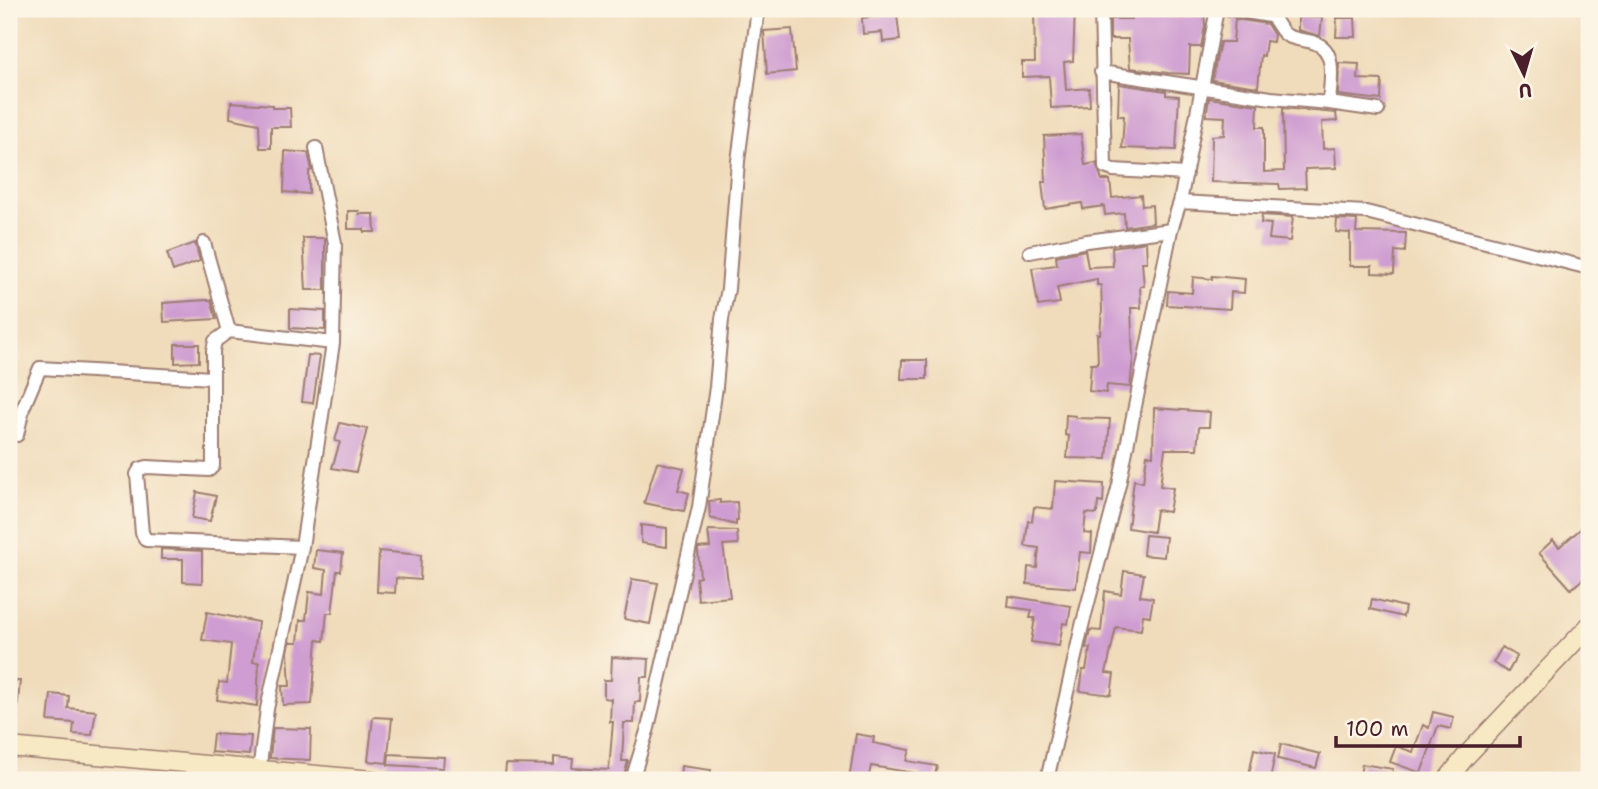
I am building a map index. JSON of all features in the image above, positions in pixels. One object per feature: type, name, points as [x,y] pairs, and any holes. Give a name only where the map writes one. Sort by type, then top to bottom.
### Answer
[{"type":"street","points":[[632,780],[648,728],[699,508],[728,289],[738,162],[758,9]]},
{"type":"street","points":[[1101,9],[1105,167],[1113,170],[1186,174]]},
{"type":"street","points":[[1047,780],[1079,639],[1119,485],[1171,230],[1186,174],[1217,9]]},
{"type":"street","points":[[1229,9],[1270,16],[1276,19],[1282,32],[1288,36],[1325,48],[1331,64],[1329,103]]},
{"type":"street","points":[[1101,72],[1271,98],[1378,110]]},
{"type":"street","points":[[259,775],[267,709],[302,547],[333,344],[335,243],[316,148]]},
{"type":"street","points":[[1180,202],[1366,212],[1589,268]]},
{"type":"street","points":[[1030,252],[1171,230]]},
{"type":"street","points":[[204,243],[229,331]]},
{"type":"street","points":[[302,547],[146,540],[143,537],[137,474],[140,469],[147,467],[209,470],[213,466],[212,378],[215,341],[229,331],[333,344]]},
{"type":"street","points":[[17,435],[23,408],[40,368],[212,378]]},
{"type":"street","points":[[1447,780],[1466,756],[1589,626]]},
{"type":"street","points":[[9,747],[259,775],[362,780]]},
{"type":"building","points":[[1034,9],[1075,9],[1073,61],[1064,62],[1066,90],[1089,88],[1090,106],[1051,108],[1049,76],[1022,77],[1022,62],[1035,62]]},
{"type":"building","points":[[1186,9],[1204,9],[1205,26],[1201,47],[1190,47],[1189,74],[1130,68],[1128,39],[1110,39],[1110,19],[1131,19],[1131,12],[1150,15],[1186,14]]},
{"type":"building","points":[[897,15],[900,40],[883,42],[882,32],[863,34],[862,18]]},
{"type":"building","points":[[1298,17],[1322,18],[1320,36],[1298,30]]},
{"type":"building","points":[[1337,18],[1355,18],[1356,37],[1336,37]]},
{"type":"building","points":[[1235,19],[1267,24],[1274,35],[1273,42],[1266,41],[1264,56],[1261,55],[1258,87],[1212,80],[1220,42],[1233,42]]},
{"type":"building","points":[[792,29],[796,71],[767,74],[764,31]]},
{"type":"building","points":[[1339,63],[1359,64],[1358,79],[1382,80],[1381,100],[1338,95]]},
{"type":"building","points":[[1119,84],[1166,91],[1166,95],[1179,96],[1176,150],[1122,148],[1124,116],[1118,116]]},
{"type":"building","points":[[1209,98],[1258,105],[1257,127],[1264,127],[1264,172],[1284,171],[1283,108],[1336,113],[1337,121],[1322,122],[1323,149],[1335,148],[1336,168],[1305,169],[1306,188],[1280,189],[1279,184],[1211,182],[1212,136],[1224,135],[1225,117],[1206,116]]},
{"type":"building","points":[[231,102],[290,108],[291,127],[271,127],[271,148],[260,148],[259,124],[230,118]]},
{"type":"building","points":[[1081,134],[1085,165],[1096,163],[1102,180],[1110,180],[1112,198],[1141,195],[1142,206],[1152,205],[1153,223],[1125,227],[1124,213],[1105,215],[1104,206],[1083,209],[1082,203],[1045,209],[1042,182],[1046,182],[1044,136]]},
{"type":"building","points":[[285,151],[308,153],[312,170],[309,171],[309,194],[284,192]]},
{"type":"building","points":[[348,211],[374,214],[375,232],[348,229]]},
{"type":"building","points":[[1262,215],[1293,217],[1290,241],[1269,239],[1271,224],[1261,223]]},
{"type":"building","points":[[1337,219],[1357,220],[1356,232],[1406,233],[1405,252],[1395,251],[1394,274],[1372,273],[1372,266],[1350,266],[1350,233],[1336,232]]},
{"type":"building","points":[[303,238],[325,238],[325,290],[306,290]]},
{"type":"building","points":[[1146,242],[1147,262],[1142,262],[1144,286],[1140,286],[1141,308],[1131,308],[1133,359],[1130,387],[1107,385],[1106,393],[1089,391],[1091,364],[1098,364],[1097,334],[1100,334],[1102,310],[1101,285],[1097,285],[1097,279],[1057,287],[1060,303],[1038,306],[1032,268],[1057,265],[1056,256],[1085,250],[1088,267],[1113,266],[1112,247]]},
{"type":"building","points":[[195,243],[200,261],[173,271],[167,253]]},
{"type":"building","points":[[1212,276],[1245,279],[1244,293],[1231,292],[1230,309],[1167,305],[1168,291],[1192,293],[1193,277],[1212,279]]},
{"type":"building","points":[[211,300],[216,319],[164,322],[163,303]]},
{"type":"building","points":[[290,309],[325,311],[325,330],[290,328]]},
{"type":"building","points":[[175,344],[199,344],[199,362],[175,363]]},
{"type":"building","points":[[308,355],[320,356],[313,403],[302,402]]},
{"type":"building","points":[[902,360],[927,360],[927,379],[901,379]]},
{"type":"building","points":[[1154,408],[1210,412],[1209,427],[1199,427],[1197,449],[1165,449],[1160,486],[1173,488],[1169,512],[1156,510],[1153,532],[1128,528],[1134,480],[1143,482],[1147,455],[1153,456]]},
{"type":"building","points":[[1066,415],[1110,419],[1107,459],[1067,458],[1069,436],[1065,435]]},
{"type":"building","points":[[340,423],[367,429],[356,472],[332,468],[340,442],[335,441]]},
{"type":"building","points":[[657,462],[684,468],[678,490],[689,493],[684,511],[644,503]]},
{"type":"building","points":[[1055,481],[1104,484],[1103,503],[1098,502],[1097,514],[1086,513],[1084,533],[1092,534],[1091,553],[1080,552],[1076,588],[1027,584],[1028,567],[1037,568],[1039,548],[1025,546],[1028,521],[1032,521],[1034,507],[1053,509]]},
{"type":"building","points":[[197,492],[216,496],[210,521],[192,518]]},
{"type":"building","points":[[720,500],[720,503],[737,502],[736,525],[710,518],[709,501]]},
{"type":"building","points":[[1589,522],[1589,574],[1571,589],[1539,553],[1553,540],[1559,547]]},
{"type":"building","points":[[641,525],[667,528],[667,547],[641,543]]},
{"type":"building","points":[[708,530],[737,531],[738,544],[723,545],[730,597],[698,600],[698,548],[710,547]]},
{"type":"building","points":[[1145,535],[1166,537],[1164,557],[1143,555]]},
{"type":"building","points":[[161,549],[202,551],[202,583],[183,582],[183,559],[161,559]]},
{"type":"building","points":[[316,550],[343,553],[341,571],[337,571],[332,613],[327,613],[324,641],[317,640],[312,704],[283,705],[282,686],[290,686],[290,642],[298,642],[300,620],[306,620],[309,592],[324,594],[326,570],[314,568]]},
{"type":"building","points":[[379,551],[421,555],[420,580],[396,578],[395,593],[377,592]]},
{"type":"building","points":[[1124,571],[1144,574],[1140,596],[1153,598],[1150,616],[1143,615],[1141,630],[1116,627],[1106,673],[1114,674],[1111,695],[1080,691],[1090,648],[1086,648],[1090,630],[1101,631],[1105,591],[1121,594]]},
{"type":"building","points":[[632,579],[658,583],[650,624],[624,619]]},
{"type":"building","points":[[1009,596],[1071,606],[1068,624],[1063,623],[1059,646],[1031,642],[1035,618],[1030,618],[1032,610],[1008,607]]},
{"type":"building","points":[[1372,599],[1405,607],[1403,617],[1370,609]]},
{"type":"building","points":[[207,612],[258,622],[253,662],[259,662],[257,706],[217,700],[219,682],[227,683],[231,644],[202,640]]},
{"type":"building","points":[[1502,647],[1517,656],[1508,672],[1493,663]]},
{"type":"building","points":[[612,657],[649,659],[648,677],[641,677],[640,702],[635,702],[634,723],[624,723],[622,761],[628,761],[623,780],[550,780],[551,777],[505,776],[506,764],[554,765],[554,757],[573,759],[572,768],[609,770],[613,722],[610,722],[611,699],[604,698],[604,680],[611,680]]},
{"type":"building","points":[[9,681],[20,681],[16,721],[9,721]]},
{"type":"building","points":[[51,694],[69,696],[68,708],[96,711],[92,735],[73,734],[74,723],[48,721]]},
{"type":"building","points":[[1433,712],[1454,717],[1451,729],[1438,726],[1421,773],[1390,762],[1396,746],[1413,752],[1423,725],[1429,728]]},
{"type":"building","points":[[373,717],[392,718],[387,763],[368,761]]},
{"type":"building","points":[[273,728],[311,729],[310,760],[270,758]]},
{"type":"building","points":[[213,734],[251,736],[249,755],[211,752]]},
{"type":"building","points":[[856,734],[874,737],[873,743],[910,750],[907,761],[937,766],[934,780],[920,780],[921,774],[871,766],[868,780],[849,780]]},
{"type":"building","points":[[1281,744],[1320,754],[1316,768],[1278,759]]},
{"type":"building","points":[[1254,749],[1275,754],[1270,780],[1248,780]]},
{"type":"building","points":[[389,754],[444,757],[443,768],[388,765]]},
{"type":"building","points":[[1362,764],[1393,769],[1391,780],[1359,780]]},
{"type":"building","points":[[681,766],[711,770],[709,780],[680,780]]}]
